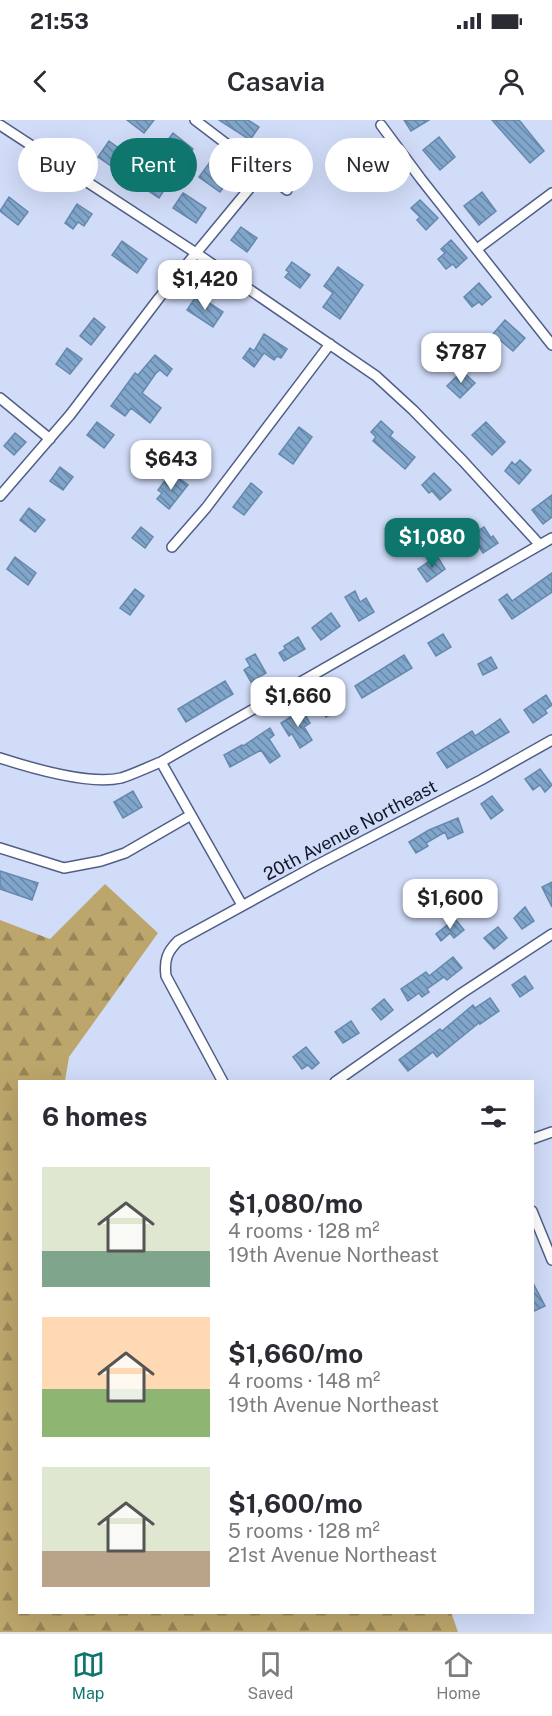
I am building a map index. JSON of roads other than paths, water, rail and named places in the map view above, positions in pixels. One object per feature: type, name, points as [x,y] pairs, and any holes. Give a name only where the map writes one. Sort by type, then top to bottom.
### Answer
[{"type":"street","points":[[3,120],[0,125],[196,253],[376,376],[413,410],[540,545]]},
{"type":"street","points":[[197,121],[219,138]]},
{"type":"street","points":[[381,125],[420,179],[552,345]]},
{"type":"street","points":[[0,496],[50,439],[246,192]]},
{"type":"street","points":[[477,249],[552,193]]},
{"type":"street","points":[[172,547],[206,508],[330,345]]},
{"type":"street","points":[[0,398],[50,439]]},
{"type":"street","points":[[0,758],[24,766],[98,780],[121,778],[160,762],[552,538]]},
{"type":"street","name":"20th Avenue Northeast","points":[[222,1080],[166,976],[167,954],[178,941],[242,905],[482,780],[552,740]]},
{"type":"street","points":[[160,762],[242,905]]},
{"type":"street","points":[[0,848],[63,868],[101,861],[125,853],[191,815]]},
{"type":"street","points":[[338,1080],[462,993],[552,934]]},
{"type":"street","points":[[534,1138],[552,1132]]},
{"type":"street","points":[[534,1216],[552,1260]]}]
